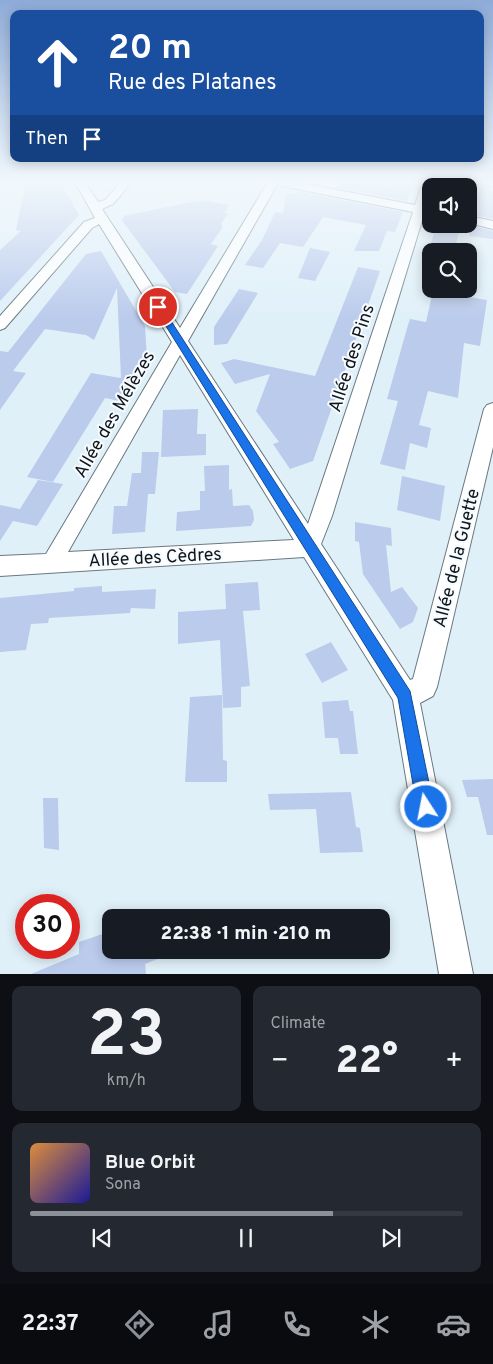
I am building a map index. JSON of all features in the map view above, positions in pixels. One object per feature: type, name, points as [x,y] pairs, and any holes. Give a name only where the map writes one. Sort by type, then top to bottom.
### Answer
[{"type":"street","points":[[0,325],[86,227]]},
{"type":"street","points":[[108,227],[405,696],[456,974]]},
{"type":"street","name":"Allée des Mélèzes","points":[[54,563],[58,550],[246,227]]},
{"type":"street","name":"Allée des Pins","points":[[309,546],[322,516],[420,227]]},
{"type":"street","name":"Allée de la Guette","points":[[405,696],[424,687],[493,409]]},
{"type":"street","name":"Allée des Cèdres","points":[[0,566],[296,549],[309,546]]},
{"type":"building","points":[[17,227],[68,227],[0,301],[0,250],[21,231],[16,230]]},
{"type":"building","points":[[127,227],[223,227],[211,244],[218,246],[187,294],[175,292]]},
{"type":"building","points":[[268,227],[316,227],[303,247],[280,243],[263,268],[245,265],[262,240]]},
{"type":"building","points":[[365,227],[397,227],[395,232],[387,231],[379,251],[354,251]]},
{"type":"building","points":[[477,227],[493,231],[493,239],[469,236],[469,233],[477,233]]},
{"type":"building","points":[[434,233],[459,233],[456,243],[431,243]]},
{"type":"building","points":[[310,248],[330,252],[315,281],[298,278]]},
{"type":"building","points":[[101,251],[145,326],[147,359],[120,401],[105,398],[53,482],[27,477],[91,373],[121,378],[117,288],[94,340],[86,335],[45,329],[13,371],[26,373],[0,410],[0,351],[8,352],[86,254]]},
{"type":"building","points":[[358,267],[380,271],[313,461],[290,469],[273,444],[279,442],[256,411],[270,374],[235,384],[221,363],[234,359],[315,376]]},
{"type":"building","points":[[239,289],[258,293],[227,344],[214,345],[214,327]]},
{"type":"building","points":[[431,298],[475,298],[487,300],[480,346],[464,343],[458,398],[428,391],[419,425],[431,428],[427,448],[410,443],[405,470],[380,464],[398,401],[387,399],[410,319],[426,322]]},
{"type":"building","points":[[198,409],[197,434],[206,434],[206,455],[161,457],[163,410]]},
{"type":"building","points":[[142,452],[159,452],[155,494],[148,494],[145,532],[112,534],[114,506],[127,506],[132,473],[141,473]]},
{"type":"building","points":[[229,465],[229,490],[232,489],[233,506],[249,505],[253,511],[254,520],[251,526],[176,531],[177,512],[200,510],[200,491],[205,491],[204,466]]},
{"type":"building","points":[[402,476],[445,486],[440,521],[397,510]]},
{"type":"building","points":[[38,480],[63,484],[37,526],[13,521],[0,541],[0,505],[20,509]]},
{"type":"building","points":[[355,522],[391,528],[392,546],[386,545],[391,592],[402,587],[418,608],[413,622],[400,629],[363,574],[359,542],[355,541]]},
{"type":"building","points":[[258,582],[260,610],[243,611],[250,686],[241,687],[241,707],[223,708],[220,640],[178,644],[178,612],[226,609],[225,584]]},
{"type":"building","points":[[102,586],[102,592],[156,589],[155,609],[131,608],[130,613],[49,618],[48,623],[31,624],[26,650],[0,652],[0,598],[74,591],[74,588]]},
{"type":"building","points":[[331,642],[348,670],[322,683],[305,654]]},
{"type":"building","points":[[222,695],[223,760],[227,761],[227,782],[185,782],[190,697]]},
{"type":"building","points":[[348,700],[350,711],[353,711],[358,754],[340,754],[338,738],[325,738],[322,702]]},
{"type":"building","points":[[493,779],[493,835],[487,835],[478,797],[467,797],[462,780]]},
{"type":"building","points":[[351,792],[356,827],[360,828],[363,852],[320,853],[316,809],[270,810],[268,794]]},
{"type":"building","points":[[43,798],[58,798],[59,850],[44,848]]},
{"type":"building","points":[[102,934],[102,959],[158,959],[145,964],[146,974],[31,974],[67,959],[80,959],[80,942]]},
{"type":"route","points":[[158,307],[405,696],[426,807]]}]
